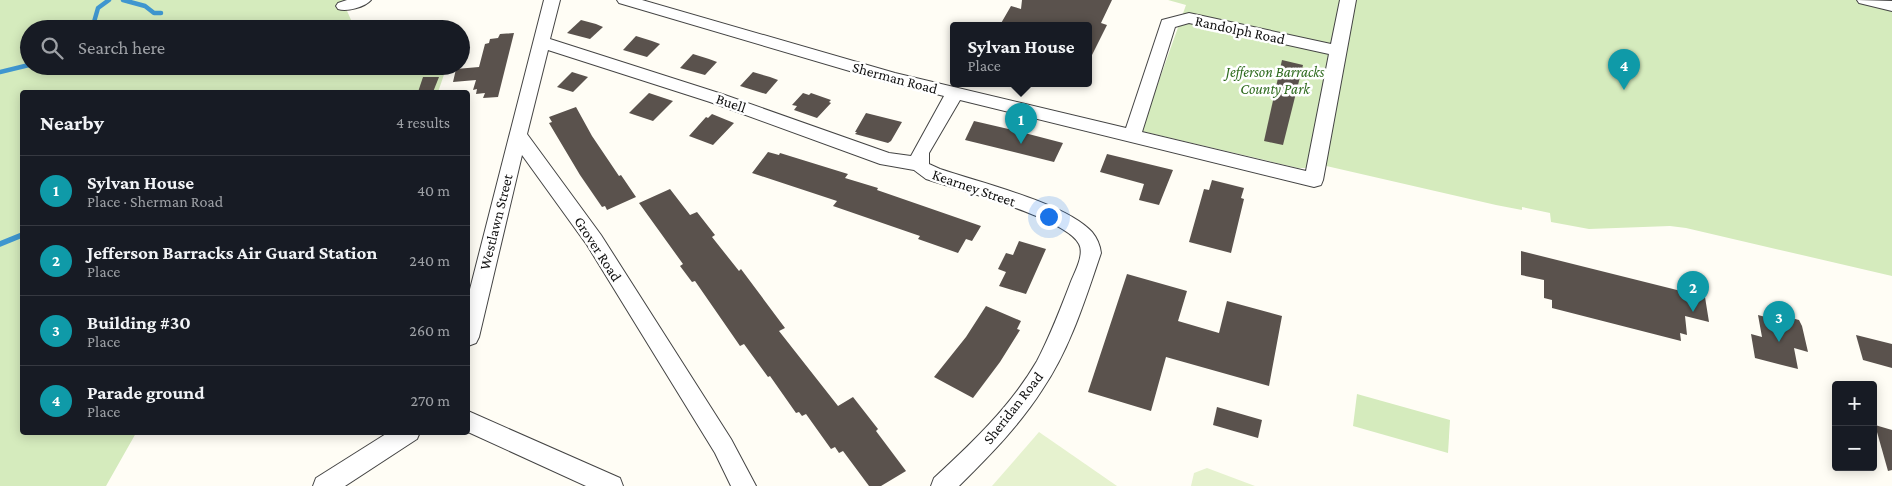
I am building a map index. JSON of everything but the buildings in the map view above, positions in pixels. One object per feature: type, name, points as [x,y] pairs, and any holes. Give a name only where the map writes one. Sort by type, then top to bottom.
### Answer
[{"type":"street","points":[[344,6],[363,0]]},
{"type":"street","points":[[518,135],[552,0]]},
{"type":"street","name":"Sherman Road","points":[[625,0],[874,73],[1314,180],[1339,51]]},
{"type":"street","points":[[1339,51],[1348,0]]},
{"type":"street","points":[[1865,0],[1892,6]]},
{"type":"street","name":"Randolph Road","points":[[1132,136],[1168,24],[1189,18],[1339,51]]},
{"type":"street","name":"Buell","points":[[541,42],[716,98],[887,159],[920,164]]},
{"type":"street","points":[[920,164],[920,153],[955,93]]},
{"type":"street","name":"Westlawn Street","points":[[470,329],[518,135]]},
{"type":"street","name":"Grover Road","points":[[518,135],[594,240],[723,446],[744,486]]},
{"type":"street","name":"Kearney Street","points":[[920,164],[922,168],[932,174],[1060,218],[1084,235]]},
{"type":"street","name":"Sheridan Road","points":[[943,486],[986,444],[1008,418],[1034,384],[1053,352],[1091,253],[1090,244],[1084,235]]},
{"type":"street","points":[[470,422],[611,486]]},
{"type":"street","points":[[325,486],[404,435]]},
{"type":"green space","points":[[0,0],[357,0],[344,4],[351,20],[20,20],[20,75],[444,75],[439,90],[20,90],[20,435],[135,435],[106,486],[0,486]]},
{"type":"green space","name":"Jefferson Barracks County Park","points":[[1168,0],[1892,0],[1892,276],[1686,228],[1670,226],[1589,229],[1551,222],[1550,213],[1522,207],[1522,210],[1496,205],[1309,162],[1306,168],[1298,168],[1141,131],[1186,5]]},
{"type":"green space","points":[[1357,394],[1450,420],[1448,453],[1353,426]]},
{"type":"green space","points":[[1039,432],[1117,486],[992,486]]},
{"type":"green space","points":[[1207,468],[1255,486],[1191,486],[1194,473]]},
{"type":"waterway","points":[[95,20],[98,8],[109,0]]},
{"type":"waterway","points":[[123,0],[145,6],[154,13],[161,13]]},
{"type":"waterway","points":[[0,72],[20,67]]},
{"type":"waterway","points":[[0,244],[20,236]]},
{"type":"place","name":"Parade ground","points":[[1624,90]]},
{"type":"place","name":"Sylvan House","points":[[1021,144]]},
{"type":"place","name":"Jefferson Barracks Air Guard Station","points":[[1693,312]]},
{"type":"place","name":"Building #30","points":[[1779,342]]}]
